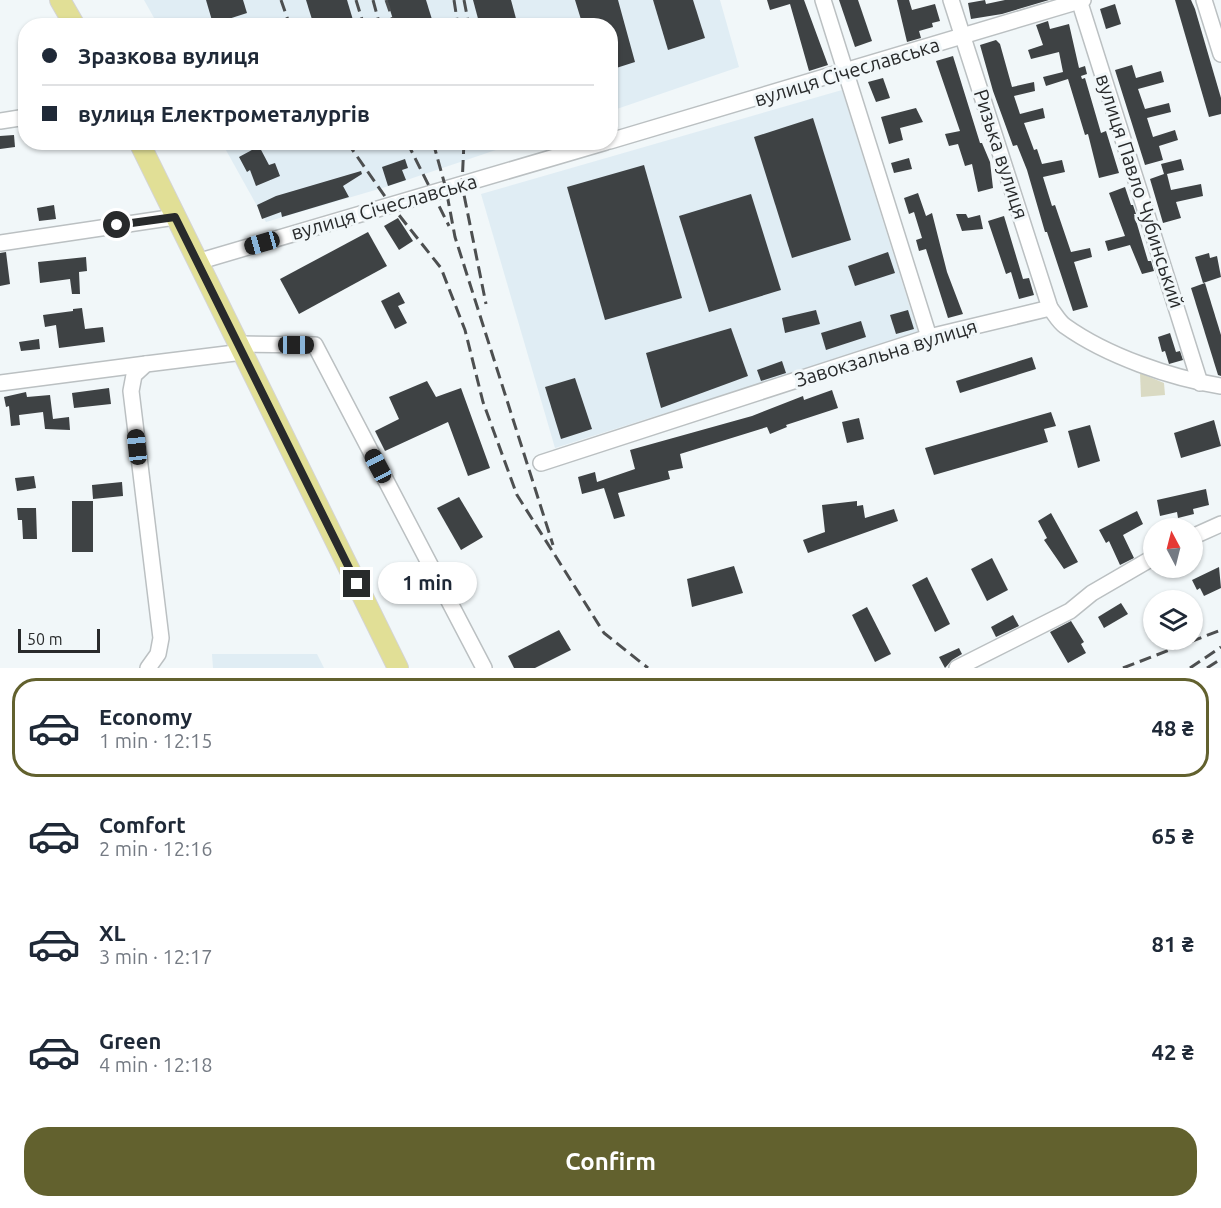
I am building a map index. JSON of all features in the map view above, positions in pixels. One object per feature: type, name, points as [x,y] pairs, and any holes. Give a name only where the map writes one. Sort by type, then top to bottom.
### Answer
[{"type":"main road","points":[[60,0],[70,18]]},
{"type":"main road","points":[[143,150],[398,668]]},
{"type":"street","points":[[823,0],[929,337]]},
{"type":"street","name":"Ризька вулиця","points":[[951,0],[1050,308]]},
{"type":"street","name":"вулиця Січеславська","points":[[618,139],[1081,0]]},
{"type":"street","name":"вулиця Павло Чубинський","points":[[1081,0],[1200,383]]},
{"type":"street","points":[[1204,0],[1221,54]]},
{"type":"street","points":[[0,120],[18,118]]},
{"type":"street","name":"вулиця Січеславська","points":[[197,262],[579,150]]},
{"type":"street","points":[[0,243],[175,217]]},
{"type":"street","points":[[1050,308],[1063,325],[1122,356],[1170,376],[1221,386]]},
{"type":"street","name":"Завокзальна вулиця","points":[[541,463],[929,337],[1050,308]]},
{"type":"street","points":[[0,383],[146,364],[240,348],[315,345],[484,668]]},
{"type":"street","points":[[146,364],[134,375],[131,391],[161,638],[158,654],[148,668]]},
{"type":"street","points":[[1203,532],[1221,524]]},
{"type":"street","points":[[957,668],[1070,610],[1092,593],[1143,563]]},
{"type":"shaded area","points":[[144,0],[720,0],[739,67],[618,109],[618,18],[154,18]]},
{"type":"shaded area","points":[[842,90],[918,333],[555,448],[481,194]]},
{"type":"shaded area","points":[[226,150],[496,150],[389,186],[266,222]]},
{"type":"shaded area","points":[[212,654],[317,654],[324,668],[213,668]]},
{"type":"green space","points":[[1140,373],[1164,383],[1165,395],[1141,397]]},
{"type":"building","points":[[206,0],[243,0],[247,13],[232,18],[211,18]]},
{"type":"building","points":[[306,0],[347,0],[352,18],[312,18]]},
{"type":"building","points":[[387,0],[426,0],[432,18],[393,18]]},
{"type":"building","points":[[473,0],[511,0],[516,18],[478,18]]},
{"type":"building","points":[[575,0],[618,0],[635,62],[618,67],[618,18],[581,18]]},
{"type":"building","points":[[653,0],[693,0],[705,38],[668,50]]},
{"type":"building","points":[[767,0],[804,0],[828,65],[809,71],[790,4],[770,10]]},
{"type":"building","points":[[839,0],[858,0],[872,41],[855,47]]},
{"type":"building","points":[[897,0],[909,0],[912,10],[935,4],[940,21],[932,23],[933,27],[919,31],[921,38],[907,42]]},
{"type":"building","points":[[985,0],[986,4],[1005,0],[1049,0],[1002,14],[971,19],[968,3]]},
{"type":"building","points":[[1175,0],[1191,0],[1195,9],[1221,98],[1221,114],[1209,117]]},
{"type":"building","points":[[1115,4],[1121,24],[1106,29],[1100,9]]},
{"type":"building","points":[[1048,21],[1050,29],[1069,24],[1079,68],[1085,66],[1087,74],[1081,76],[1082,79],[1085,78],[1101,133],[1106,131],[1119,173],[1099,178],[1088,134],[1085,135],[1068,79],[1046,86],[1043,77],[1063,72],[1059,52],[1031,59],[1028,50],[1043,45],[1036,25]]},
{"type":"building","points":[[996,40],[1000,44],[1012,87],[1034,82],[1035,91],[1014,96],[1020,114],[1043,108],[1045,118],[1024,123],[1034,150],[1037,149],[1042,164],[1062,160],[1065,172],[1043,177],[1071,252],[1090,248],[1092,257],[1074,262],[1088,307],[1073,311],[1047,232],[1045,232],[1027,170],[1017,145],[1013,146],[993,91],[980,45]]},
{"type":"building","points":[[953,56],[980,143],[990,162],[993,188],[978,192],[972,164],[965,166],[958,144],[949,146],[945,134],[960,131],[936,61]]},
{"type":"building","points":[[1132,65],[1136,78],[1161,71],[1164,82],[1138,89],[1145,109],[1169,103],[1171,112],[1147,118],[1153,137],[1175,130],[1178,140],[1159,146],[1163,160],[1145,165],[1115,70]]},
{"type":"building","points":[[883,78],[890,98],[876,102],[868,82]]},
{"type":"building","points":[[916,108],[923,122],[900,128],[903,140],[889,144],[881,117]]},
{"type":"building","points":[[813,118],[851,240],[792,258],[754,137]]},
{"type":"building","points":[[14,135],[15,147],[0,149],[0,136]]},
{"type":"building","points":[[252,150],[261,150],[269,165],[275,163],[280,176],[256,186],[250,170],[247,172],[239,157]]},
{"type":"building","points":[[909,158],[912,169],[894,173],[891,163]]},
{"type":"building","points":[[405,159],[408,168],[402,170],[406,180],[388,186],[382,167]]},
{"type":"building","points":[[1181,159],[1184,170],[1167,174],[1171,190],[1201,184],[1203,196],[1176,202],[1181,218],[1163,223],[1150,179],[1164,174],[1161,164]]},
{"type":"building","points":[[644,165],[682,298],[605,320],[567,187]]},
{"type":"building","points":[[361,171],[362,174],[343,186],[349,197],[282,217],[281,212],[262,219],[257,205],[276,196]]},
{"type":"building","points":[[1125,187],[1136,214],[1134,214],[1148,261],[1151,261],[1154,271],[1142,274],[1130,245],[1108,251],[1105,241],[1125,236],[1109,193]]},
{"type":"building","points":[[918,193],[926,216],[932,213],[947,272],[963,314],[948,318],[926,249],[919,251],[916,240],[922,238],[914,212],[909,214],[904,198]]},
{"type":"building","points":[[751,194],[781,290],[709,312],[679,216]]},
{"type":"building","points":[[54,205],[56,219],[39,221],[37,208]]},
{"type":"building","points":[[956,214],[966,214],[968,218],[980,215],[983,229],[962,231]]},
{"type":"building","points":[[1004,216],[1023,279],[1029,278],[1034,295],[1019,299],[1011,272],[1006,274],[988,221]]},
{"type":"building","points":[[398,218],[413,241],[399,250],[384,226]]},
{"type":"building","points":[[368,232],[387,266],[299,314],[280,279]]},
{"type":"building","points":[[6,252],[10,284],[0,286],[0,253]]},
{"type":"building","points":[[888,252],[895,273],[855,286],[848,266]]},
{"type":"building","points":[[1209,253],[1210,258],[1217,256],[1221,277],[1203,283],[1195,257]]},
{"type":"building","points":[[86,257],[87,271],[79,272],[80,294],[72,294],[70,279],[40,283],[38,262]]},
{"type":"building","points":[[1205,283],[1221,335],[1221,376],[1218,375],[1191,288]]},
{"type":"building","points":[[399,292],[405,303],[398,306],[407,323],[395,329],[381,301]]},
{"type":"building","points":[[82,308],[85,329],[103,327],[105,342],[59,348],[56,325],[45,327],[43,315]]},
{"type":"building","points":[[816,310],[820,324],[785,333],[782,318]]},
{"type":"building","points":[[908,310],[914,329],[896,334],[890,315]]},
{"type":"building","points":[[861,321],[866,337],[826,350],[821,333]]},
{"type":"building","points":[[731,328],[748,376],[661,408],[646,353]]},
{"type":"building","points":[[1170,333],[1176,352],[1180,351],[1183,360],[1169,364],[1165,351],[1162,352],[1158,337]]},
{"type":"building","points":[[39,339],[40,349],[21,351],[19,342]]},
{"type":"building","points":[[1032,357],[1036,369],[960,393],[956,381]]},
{"type":"building","points":[[782,361],[786,373],[761,381],[757,370]]},
{"type":"building","points":[[575,378],[592,429],[561,439],[545,387]]},
{"type":"building","points":[[427,381],[436,397],[461,388],[490,468],[468,476],[448,422],[385,451],[375,431],[399,419],[389,397]]},
{"type":"building","points":[[109,388],[111,404],[74,408],[72,393]]},
{"type":"building","points":[[832,390],[838,408],[786,425],[787,427],[770,434],[767,427],[680,454],[683,468],[668,471],[670,479],[618,493],[625,516],[614,519],[604,488],[582,494],[578,477],[595,472],[597,482],[635,469],[630,450],[752,416],[803,396],[804,400]]},
{"type":"building","points":[[26,392],[27,397],[50,395],[53,419],[69,417],[70,430],[45,429],[43,412],[19,415],[20,425],[11,426],[9,406],[6,407],[4,397]]},
{"type":"building","points":[[1051,412],[1056,426],[1044,429],[1048,442],[934,475],[925,448]]},
{"type":"building","points":[[859,418],[864,439],[847,443],[842,422]]},
{"type":"building","points":[[1214,420],[1221,446],[1181,458],[1174,433]]},
{"type":"building","points":[[1090,425],[1100,461],[1078,468],[1068,431]]},
{"type":"building","points":[[34,476],[36,488],[17,491],[15,478]]},
{"type":"building","points":[[122,482],[123,496],[93,499],[92,485]]},
{"type":"building","points":[[1206,489],[1209,505],[1193,509],[1194,514],[1178,518],[1177,512],[1160,516],[1157,500]]},
{"type":"building","points":[[459,497],[483,537],[461,550],[437,508]]},
{"type":"building","points":[[72,501],[93,501],[93,552],[72,552]]},
{"type":"building","points":[[857,501],[857,506],[863,505],[865,518],[894,509],[898,521],[808,553],[803,540],[825,532],[822,505]]},
{"type":"building","points":[[17,508],[36,508],[37,539],[23,539],[22,520],[18,520]]},
{"type":"building","points":[[1137,511],[1143,524],[1123,535],[1134,558],[1120,565],[1109,541],[1106,543],[1099,530]]},
{"type":"building","points":[[1051,513],[1078,562],[1064,569],[1044,540],[1047,538],[1038,521]]},
{"type":"building","points":[[992,558],[1008,590],[987,601],[971,569]]},
{"type":"building","points":[[734,566],[743,593],[692,607],[687,579]]},
{"type":"building","points":[[1219,567],[1221,588],[1204,596],[1203,590],[1200,588],[1197,590],[1192,580],[1203,578],[1203,575]]},
{"type":"building","points":[[927,577],[950,624],[935,632],[912,585]]},
{"type":"building","points":[[1121,603],[1128,614],[1104,628],[1098,617]]},
{"type":"building","points":[[867,607],[891,654],[875,662],[852,615]]},
{"type":"building","points":[[1013,615],[1019,626],[996,637],[991,627]]},
{"type":"building","points":[[1071,621],[1084,642],[1081,644],[1086,653],[1068,663],[1050,632]]},
{"type":"building","points":[[559,630],[571,650],[535,668],[514,668],[508,656]]},
{"type":"building","points":[[959,648],[962,654],[945,668],[939,657]]},
{"type":"railway","points":[[281,0],[287,18]]},
{"type":"railway","points":[[356,0],[362,18]]},
{"type":"railway","points":[[373,0],[378,18]]},
{"type":"railway","points":[[386,0],[392,18]]},
{"type":"railway","points":[[454,0],[457,18]]},
{"type":"railway","points":[[464,0],[467,18]]},
{"type":"railway","points":[[353,150],[391,205],[441,268],[465,330],[483,402],[517,495],[604,633],[648,668]]},
{"type":"railway","points":[[411,150],[449,226]]},
{"type":"railway","points":[[435,150],[446,189],[455,237],[553,545]]},
{"type":"railway","points":[[464,150],[462,185],[486,304]]},
{"type":"railway","points":[[1123,668],[1221,630]]},
{"type":"railway","points":[[1190,668],[1221,647]]},
{"type":"railway","points":[[1207,668],[1221,659]]},
{"type":"route","points":[[117,225],[175,217],[357,584]]}]
